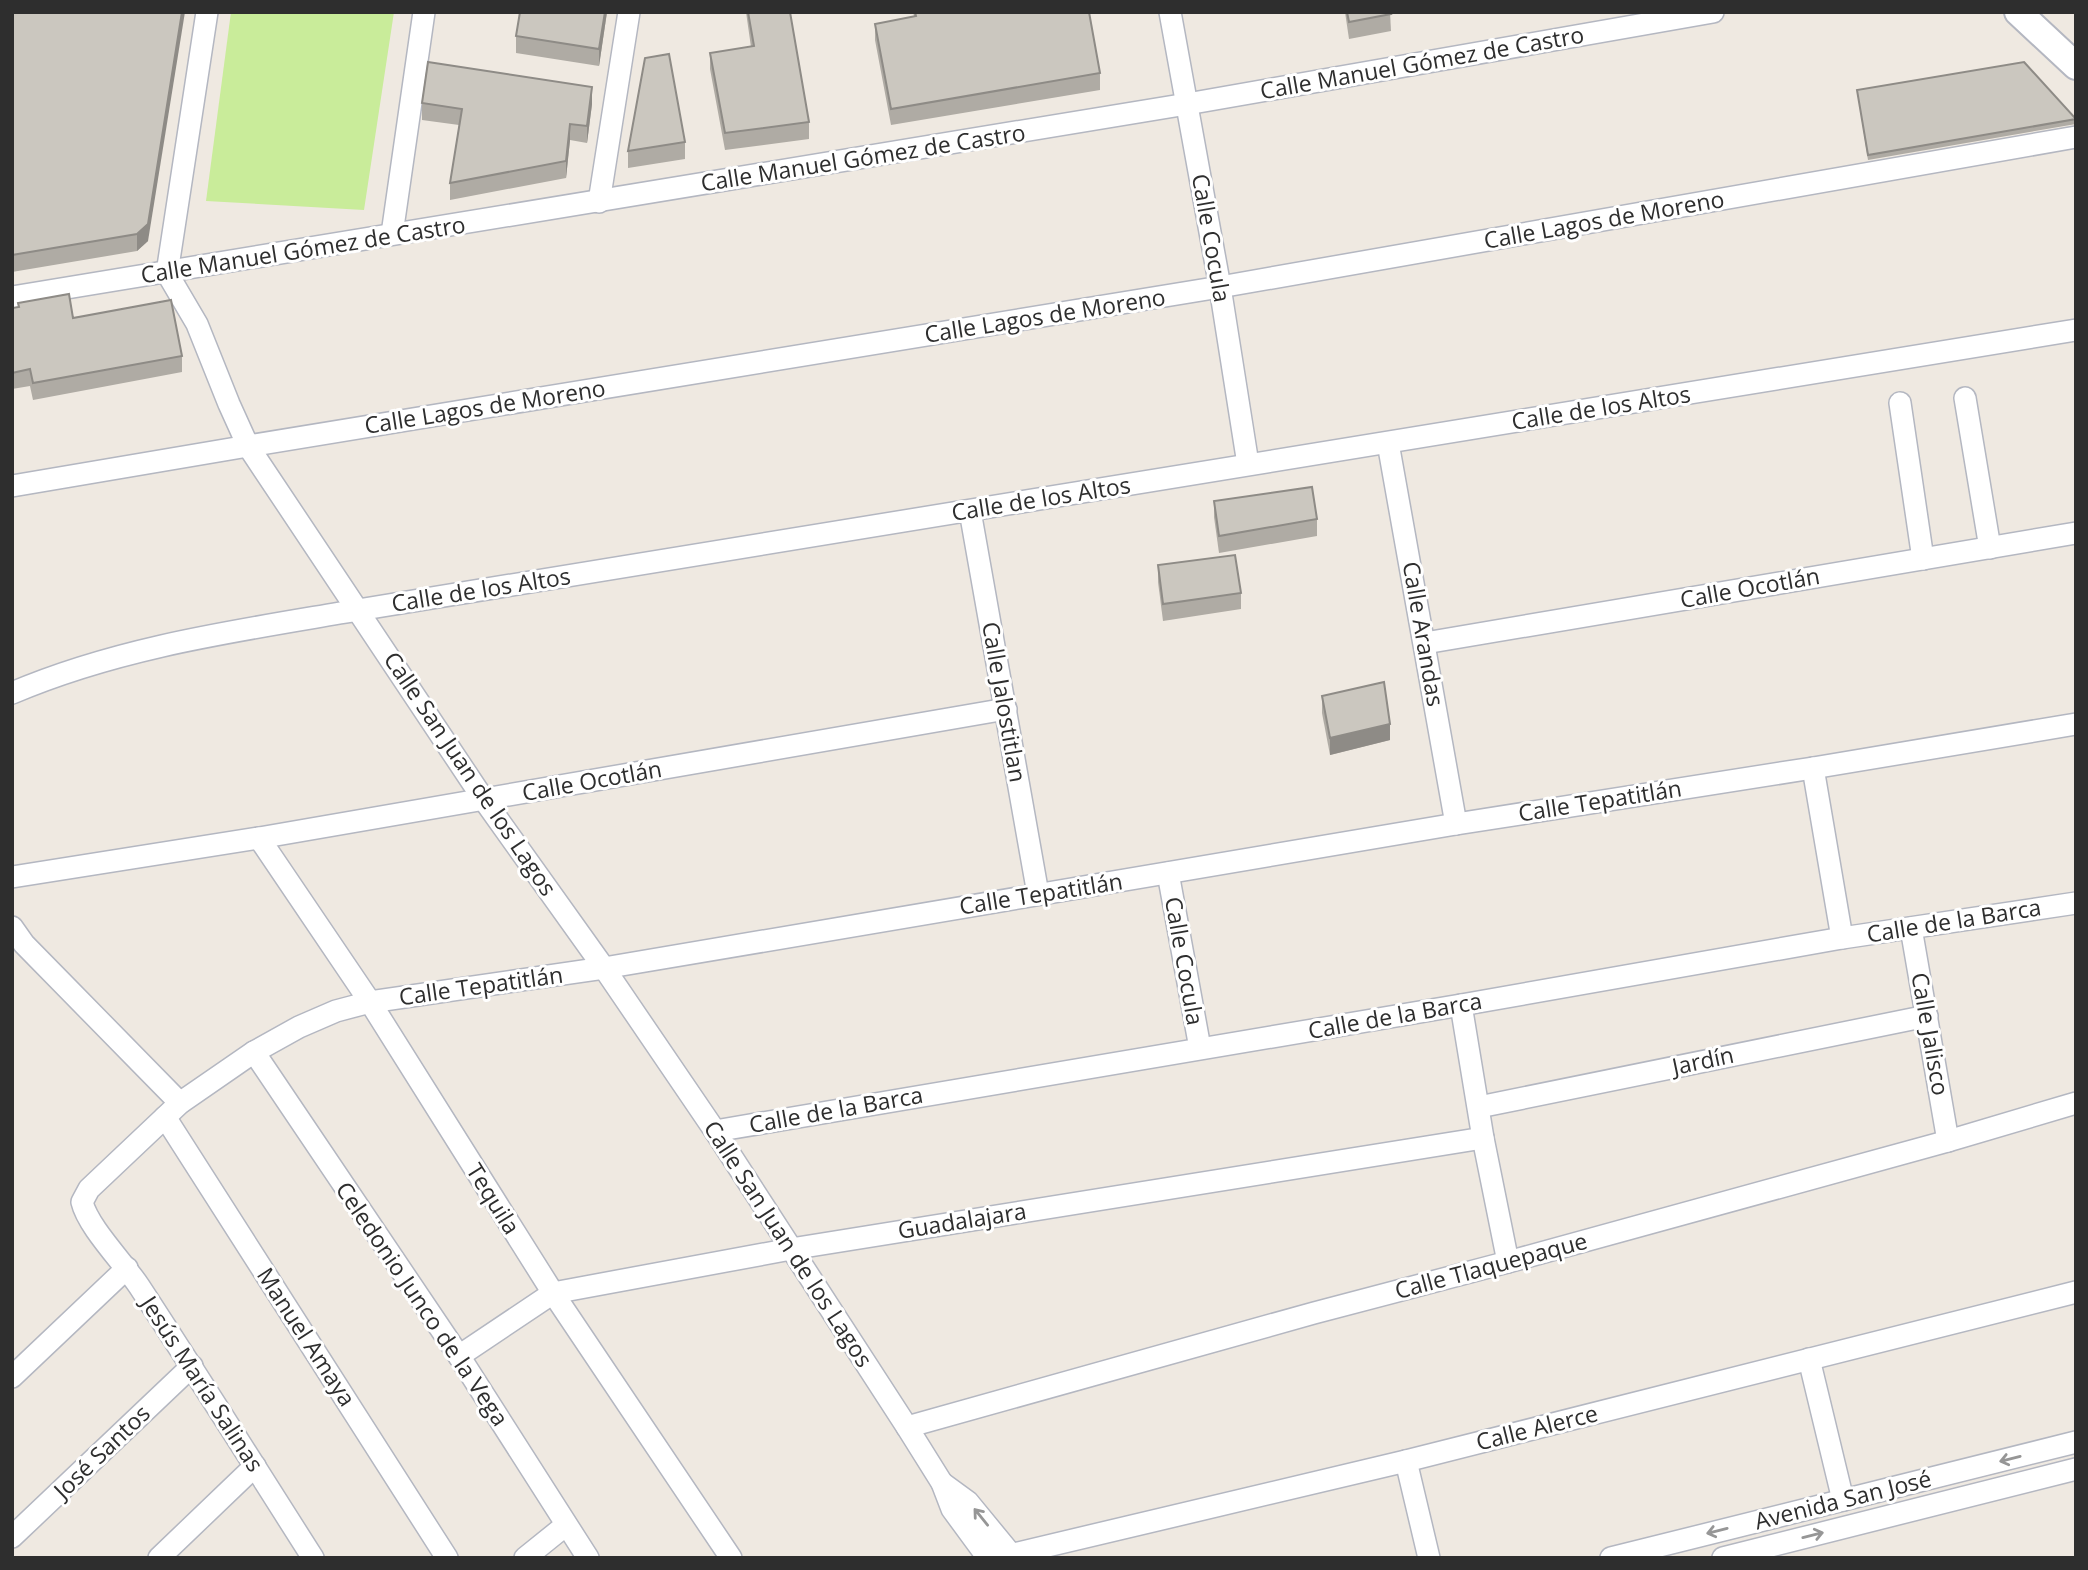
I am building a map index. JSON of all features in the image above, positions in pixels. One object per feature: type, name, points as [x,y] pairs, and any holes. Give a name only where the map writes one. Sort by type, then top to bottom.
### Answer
[{"type":"street","points":[[167,272],[207,12]]},
{"type":"street","points":[[392,234],[424,12]]},
{"type":"street","points":[[599,202],[629,12]]},
{"type":"street","name":"Calle Cocula","points":[[1170,12],[1220,287],[1248,464]]},
{"type":"street","points":[[2018,12],[2076,66]]},
{"type":"street","name":"Calle Manuel Gómez de Castro","points":[[12,297],[1187,104],[1705,13]]},
{"type":"street","name":"Calle Lagos de Moreno","points":[[12,486],[1220,287],[2076,137]]},
{"type":"street","name":"Calle San Juan de los Lagos","points":[[167,272],[197,324],[248,446],[484,800],[604,968],[715,1131],[907,1427],[942,1483],[952,1510],[988,1558]]},
{"type":"street","name":"Calle de los Altos","points":[[12,692],[102,662],[155,648],[358,610],[2076,330]]},
{"type":"street","points":[[1965,398],[1990,548]]},
{"type":"street","points":[[1900,403],[1923,559]]},
{"type":"street","name":"Calle Arandas","points":[[1388,443],[1456,824]]},
{"type":"street","name":"Calle Jalostitlan","points":[[970,511],[1038,894]]},
{"type":"street","name":"Calle Ocotlán","points":[[1425,643],[2076,533]]},
{"type":"street","name":"Calle Ocotlán","points":[[12,877],[484,800],[1006,709]]},
{"type":"street","name":"Calle Tepatitlán","points":[[85,1214],[82,1202],[89,1189],[172,1110],[254,1052],[299,1027],[336,1011],[370,1002],[604,968],[1456,824],[2076,724]]},
{"type":"street","points":[[1814,768],[1842,938]]},
{"type":"street","name":"Tequila","points":[[259,838],[370,1002],[553,1293],[731,1558]]},
{"type":"street","name":"Calle Cocula","points":[[1168,873],[1200,1048]]},
{"type":"street","name":"Calle de la Barca","points":[[715,1131],[1842,938],[2076,902]]},
{"type":"street","points":[[12,927],[24,944],[172,1110]]},
{"type":"street","name":"Calle Jalisco","points":[[1911,928],[1948,1141]]},
{"type":"street","points":[[1461,1005],[1483,1138],[1508,1262]]},
{"type":"street","name":"Jardín","points":[[1479,1107],[1927,1016]]},
{"type":"street","name":"Celedonio Junco de la Vega","points":[[254,1052],[459,1356],[588,1558]]},
{"type":"street","name":"Calle Tlaquepaque","points":[[907,1427],[1314,1312],[1508,1262],[2076,1104]]},
{"type":"street","name":"Manuel Amaya","points":[[172,1110],[447,1558]]},
{"type":"street","name":"Guadalajara","points":[[459,1356],[553,1293],[791,1249],[1483,1138]]},
{"type":"street","name":"Jesús María Salinas","points":[[85,1214],[127,1268],[192,1366],[313,1558]]},
{"type":"street","points":[[12,1377],[127,1268]]},
{"type":"street","name":"Calle Alerce","points":[[1007,1557],[1406,1461],[2076,1292]]},
{"type":"street","points":[[1809,1359],[1843,1500]]},
{"type":"street","name":"José Santos","points":[[12,1537],[192,1366]]},
{"type":"street","name":"Avenida San José","points":[[1611,1558],[2076,1442]]},
{"type":"street","points":[[1406,1461],[1429,1558]]},
{"type":"street","points":[[159,1558],[255,1466]]},
{"type":"street","name":"Avenida San José","points":[[1723,1558],[2076,1469]]},
{"type":"street","name":"Calle San Juan de los Lagos","points":[[942,1483],[968,1502],[1007,1557]]},
{"type":"street","points":[[525,1558],[566,1525]]},
{"type":"green space","points":[[231,12],[394,12],[364,210],[206,201]]},
{"type":"building","points":[[12,12],[182,12],[148,224],[137,234],[12,255]]},
{"type":"building","points":[[520,12],[605,12],[599,49],[516,36]]},
{"type":"building","points":[[748,12],[790,12],[809,122],[725,133],[710,53],[754,46]]},
{"type":"building","points":[[915,12],[1089,12],[1100,73],[891,109],[875,24],[916,16]]},
{"type":"building","points":[[1347,12],[1390,12],[1391,14],[1349,22]]},
{"type":"building","points":[[669,54],[685,142],[628,151],[645,58]]},
{"type":"building","points":[[428,62],[592,87],[587,126],[570,124],[566,161],[450,183],[462,109],[422,103]]},
{"type":"building","points":[[2024,62],[2076,119],[1868,155],[1857,90]]},
{"type":"building","points":[[69,294],[73,318],[171,300],[182,356],[33,383],[30,369],[12,373],[12,308],[19,307],[18,303]]},
{"type":"building","points":[[1312,487],[1317,519],[1219,536],[1214,501]]},
{"type":"building","points":[[1235,555],[1241,593],[1163,604],[1158,565]]},
{"type":"building","points":[[1384,682],[1390,724],[1330,738],[1322,696]]}]
